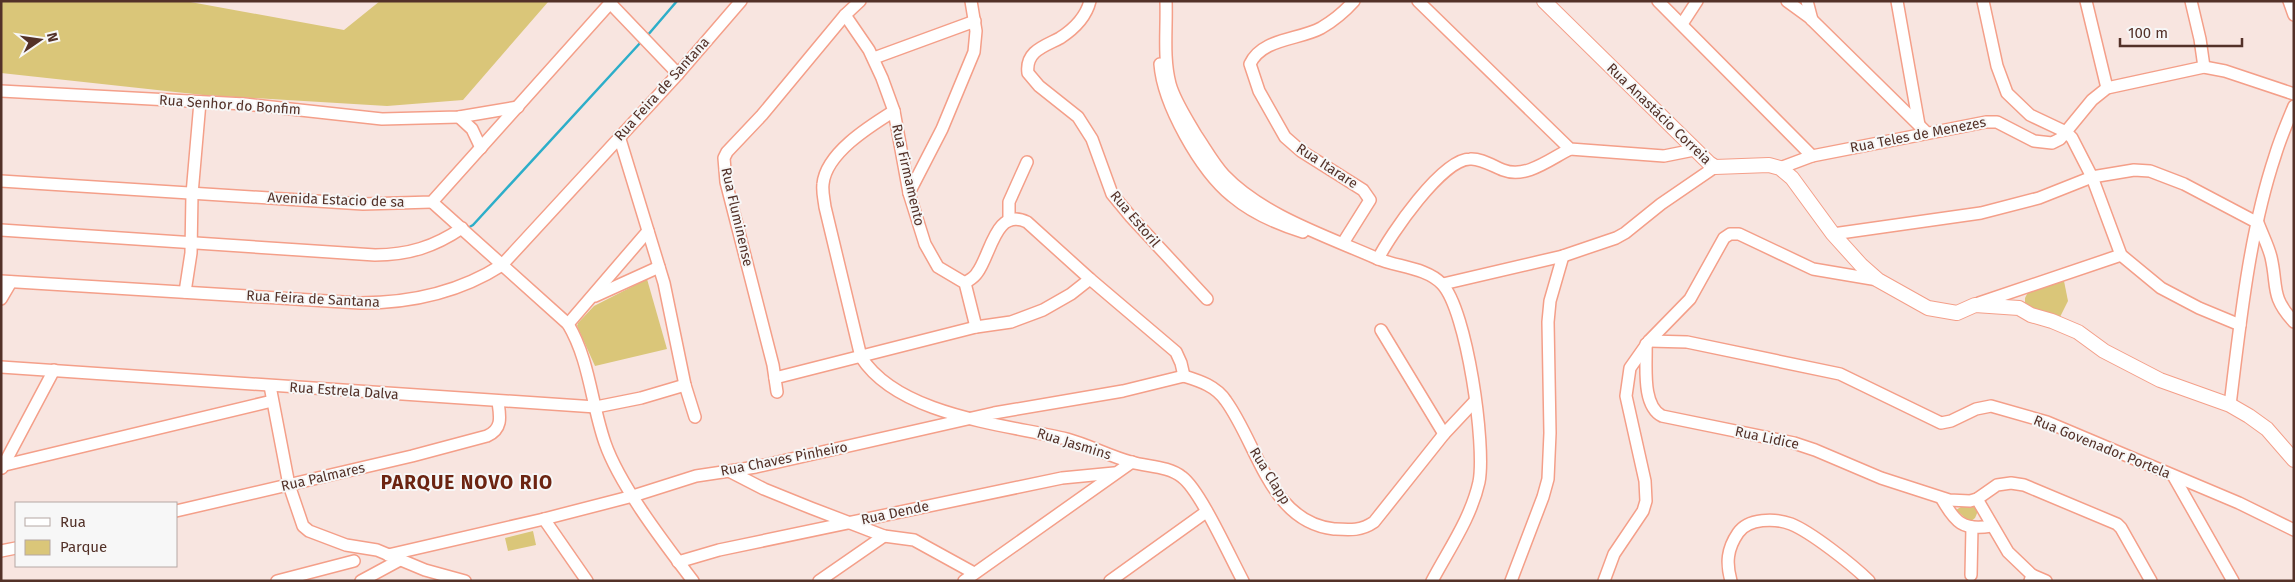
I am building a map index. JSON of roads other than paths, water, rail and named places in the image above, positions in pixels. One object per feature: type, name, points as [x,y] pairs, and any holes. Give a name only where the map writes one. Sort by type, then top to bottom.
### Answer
[{"type":"main road","name":"Rua Anastácio Correia","points":[[1544,1],[1694,150],[1715,167],[1769,165],[1780,168]]},
{"type":"main road","points":[[1780,168],[1792,178],[1848,252],[1878,280],[1928,308],[1957,313],[1975,305],[2019,308],[2031,315],[2078,332],[2104,351],[2160,380],[2230,406],[2267,429],[2294,460]]},
{"type":"street","name":"Rua Feira de Santana","points":[[6,281],[319,301],[394,302],[460,287],[486,276],[502,265],[678,74],[740,1]]},
{"type":"street","name":"Rua Fluminense","points":[[777,392],[726,182],[724,158],[732,146],[762,115],[845,15],[860,1]]},
{"type":"street","points":[[910,193],[929,157],[967,71],[975,44],[975,21],[971,1]]},
{"type":"street","name":"Rua Estoril","points":[[1090,1],[1084,16],[1069,31],[1033,53],[1028,60],[1028,73],[1039,86],[1078,117],[1092,139],[1112,194],[1207,299]]},
{"type":"street","points":[[1165,1],[1158,35],[1162,81],[1172,108],[1196,152],[1217,182],[1231,196],[1250,209],[1287,227],[1306,233],[1322,235],[1378,259],[1427,274],[1442,284],[1450,298],[1462,333],[1475,401],[1480,445],[1478,483],[1466,518],[1432,581]]},
{"type":"street","name":"Rua Itarare","points":[[1344,243],[1370,200],[1369,196],[1364,190],[1301,152],[1285,137],[1259,91],[1250,64],[1264,49],[1323,27],[1354,1]]},
{"type":"street","points":[[1418,1],[1570,149]]},
{"type":"street","points":[[1658,1],[1812,156]]},
{"type":"street","points":[[1682,24],[1697,1]]},
{"type":"street","points":[[1788,1],[1812,20],[1919,125]]},
{"type":"street","points":[[1807,1],[1812,20]]},
{"type":"street","points":[[1897,1],[1919,125]]},
{"type":"street","points":[[1983,1],[1997,66],[2007,93],[2030,115],[2066,132],[2076,143],[2092,176],[2122,255],[2161,288],[2199,308],[2240,325]]},
{"type":"street","points":[[2086,1],[2106,88],[2204,66],[2226,71],[2294,94]]},
{"type":"street","points":[[2191,1],[2204,66]]},
{"type":"street","points":[[2289,1],[2294,15]]},
{"type":"street","points":[[678,74],[611,2],[432,202],[568,324],[581,351],[605,444],[633,496],[693,581]]},
{"type":"street","name":"Rua Firmamento","points":[[845,15],[874,58],[894,111],[910,193],[925,244],[934,262],[948,274],[965,283]]},
{"type":"street","points":[[874,58],[975,21]]},
{"type":"street","name":"Rua Teles de Menezes","points":[[1780,168],[1812,156],[1905,137],[1919,125],[1992,121],[2046,144],[2057,141],[2092,100],[2106,88]]},
{"type":"street","points":[[1893,100],[1908,94],[1914,89]]},
{"type":"street","name":"Rua Senhor do Bonfim","points":[[1,91],[245,104],[382,119],[459,116],[518,107]]},
{"type":"street","points":[[186,292],[192,243],[192,194],[200,102]]},
{"type":"street","points":[[2230,406],[2240,325],[2258,223],[2274,157],[2294,106]]},
{"type":"street","points":[[861,357],[825,207],[823,182],[831,163],[839,154],[870,126],[894,111]]},
{"type":"street","points":[[459,116],[472,129],[481,148]]},
{"type":"street","points":[[1905,137],[1919,125]]},
{"type":"street","points":[[619,136],[659,267],[685,385],[695,417]]},
{"type":"street","points":[[1378,259],[1395,229],[1430,186],[1444,172],[1458,163],[1470,159],[1512,173],[1535,167],[1570,149],[1664,156],[1694,150]]},
{"type":"street","points":[[1009,220],[1009,202],[1027,162]]},
{"type":"street","points":[[1442,284],[1564,256],[1626,233],[1661,204],[1715,167]]},
{"type":"street","points":[[1833,234],[2007,208],[2039,198],[2092,176],[2120,171],[2150,171],[2184,184],[2258,223],[2270,254],[2275,277],[2275,292],[2283,310],[2294,322]]},
{"type":"street","name":"Avenida Estacio de sa","points":[[1,181],[363,204],[432,202]]},
{"type":"street","points":[[976,327],[965,283],[978,272],[1001,226],[1009,220],[1019,218],[1027,222],[1090,279],[1176,352],[1181,362],[1184,376]]},
{"type":"street","points":[[1,230],[392,255],[409,253],[427,247],[444,240],[462,228]]},
{"type":"street","points":[[568,324],[648,231]]},
{"type":"street","points":[[1604,581],[1614,554],[1643,511],[1646,501],[1645,481],[1626,396],[1630,368],[1647,342],[1685,305],[1700,282],[1719,244],[1730,234],[1739,234],[1782,256],[1813,269],[1878,280]]},
{"type":"street","points":[[1975,305],[2122,255]]},
{"type":"street","points":[[1511,581],[1548,479],[1550,433],[1548,322],[1550,301],[1564,256]]},
{"type":"street","points":[[592,298],[659,267]]},
{"type":"street","points":[[775,378],[976,327],[1011,322],[1043,310],[1071,294],[1090,279]]},
{"type":"street","points":[[1,299],[6,281]]},
{"type":"street","points":[[1381,330],[1444,434]]},
{"type":"street","name":"Rua Govenador Portela","points":[[1647,342],[1687,342],[1840,374],[1940,423],[1951,421],[1976,408],[1991,406],[2047,422],[2239,504],[2294,530]]},
{"type":"street","name":"Rua Lidice","points":[[1647,342],[1649,397],[1654,410],[1662,416],[1794,443],[1881,478],[1942,499],[1974,500]]},
{"type":"street","name":"Rua Jasmins","points":[[861,357],[870,370],[883,382],[918,400],[970,419],[1070,440],[1132,462],[1168,470],[1182,476],[1192,487],[1243,581]]},
{"type":"street","name":"Rua Estrela Dalva","points":[[1,366],[498,402],[596,406],[641,398],[685,385]]},
{"type":"street","points":[[3,467],[54,370]]},
{"type":"street","name":"Rua Chaves Pinheiro","points":[[363,579],[393,558],[633,496],[689,478],[756,467],[970,419],[1123,391],[1184,376]]},
{"type":"street","name":"Rua Clapp","points":[[1184,376],[1208,384],[1221,395],[1238,420],[1282,500],[1303,520],[1319,526],[1357,530],[1374,522],[1444,434],[1475,401]]},
{"type":"street","points":[[270,386],[289,485],[303,526],[309,532],[322,538],[346,545],[377,550],[393,558],[465,581]]},
{"type":"street","points":[[3,467],[272,401]]},
{"type":"street","name":"Rua Palmares","points":[[178,511],[412,456],[492,434],[501,422],[498,402]]},
{"type":"street","points":[[964,581],[1132,462]]},
{"type":"street","points":[[756,467],[757,486]]},
{"type":"street","points":[[729,471],[757,486],[884,536],[914,540],[974,573]]},
{"type":"street","name":"Rua Dende","points":[[678,562],[719,550],[1062,478],[1114,473]]},
{"type":"street","points":[[2174,477],[2233,581]]},
{"type":"street","points":[[2046,581],[2031,578],[2008,552],[1974,500],[1990,488],[2011,483],[2033,488],[2112,521],[2121,528],[2151,581]]},
{"type":"street","points":[[1942,499],[1955,521],[1978,528],[1991,526]]},
{"type":"street","points":[[818,530],[820,521],[819,511]]},
{"type":"street","points":[[1110,581],[1206,512]]},
{"type":"street","points":[[544,519],[587,581]]},
{"type":"street","points":[[1731,581],[1728,554],[1730,545],[1740,530],[1759,521],[1774,520],[1790,524],[1802,530],[1856,569],[1869,581]]},
{"type":"street","points":[[1971,575],[1972,527]]},
{"type":"street","points":[[819,581],[884,536]]},
{"type":"street","points":[[346,545],[363,579]]},
{"type":"street","points":[[1,551],[15,548]]},
{"type":"street","points":[[277,581],[354,561]]},
{"type":"waterway","points":[[647,36],[677,1]]},
{"type":"waterway","points":[[466,229],[473,225],[641,42]]},
{"type":"district","name":"PARQUE NOVO RIO","points":[[467,482]]}]
